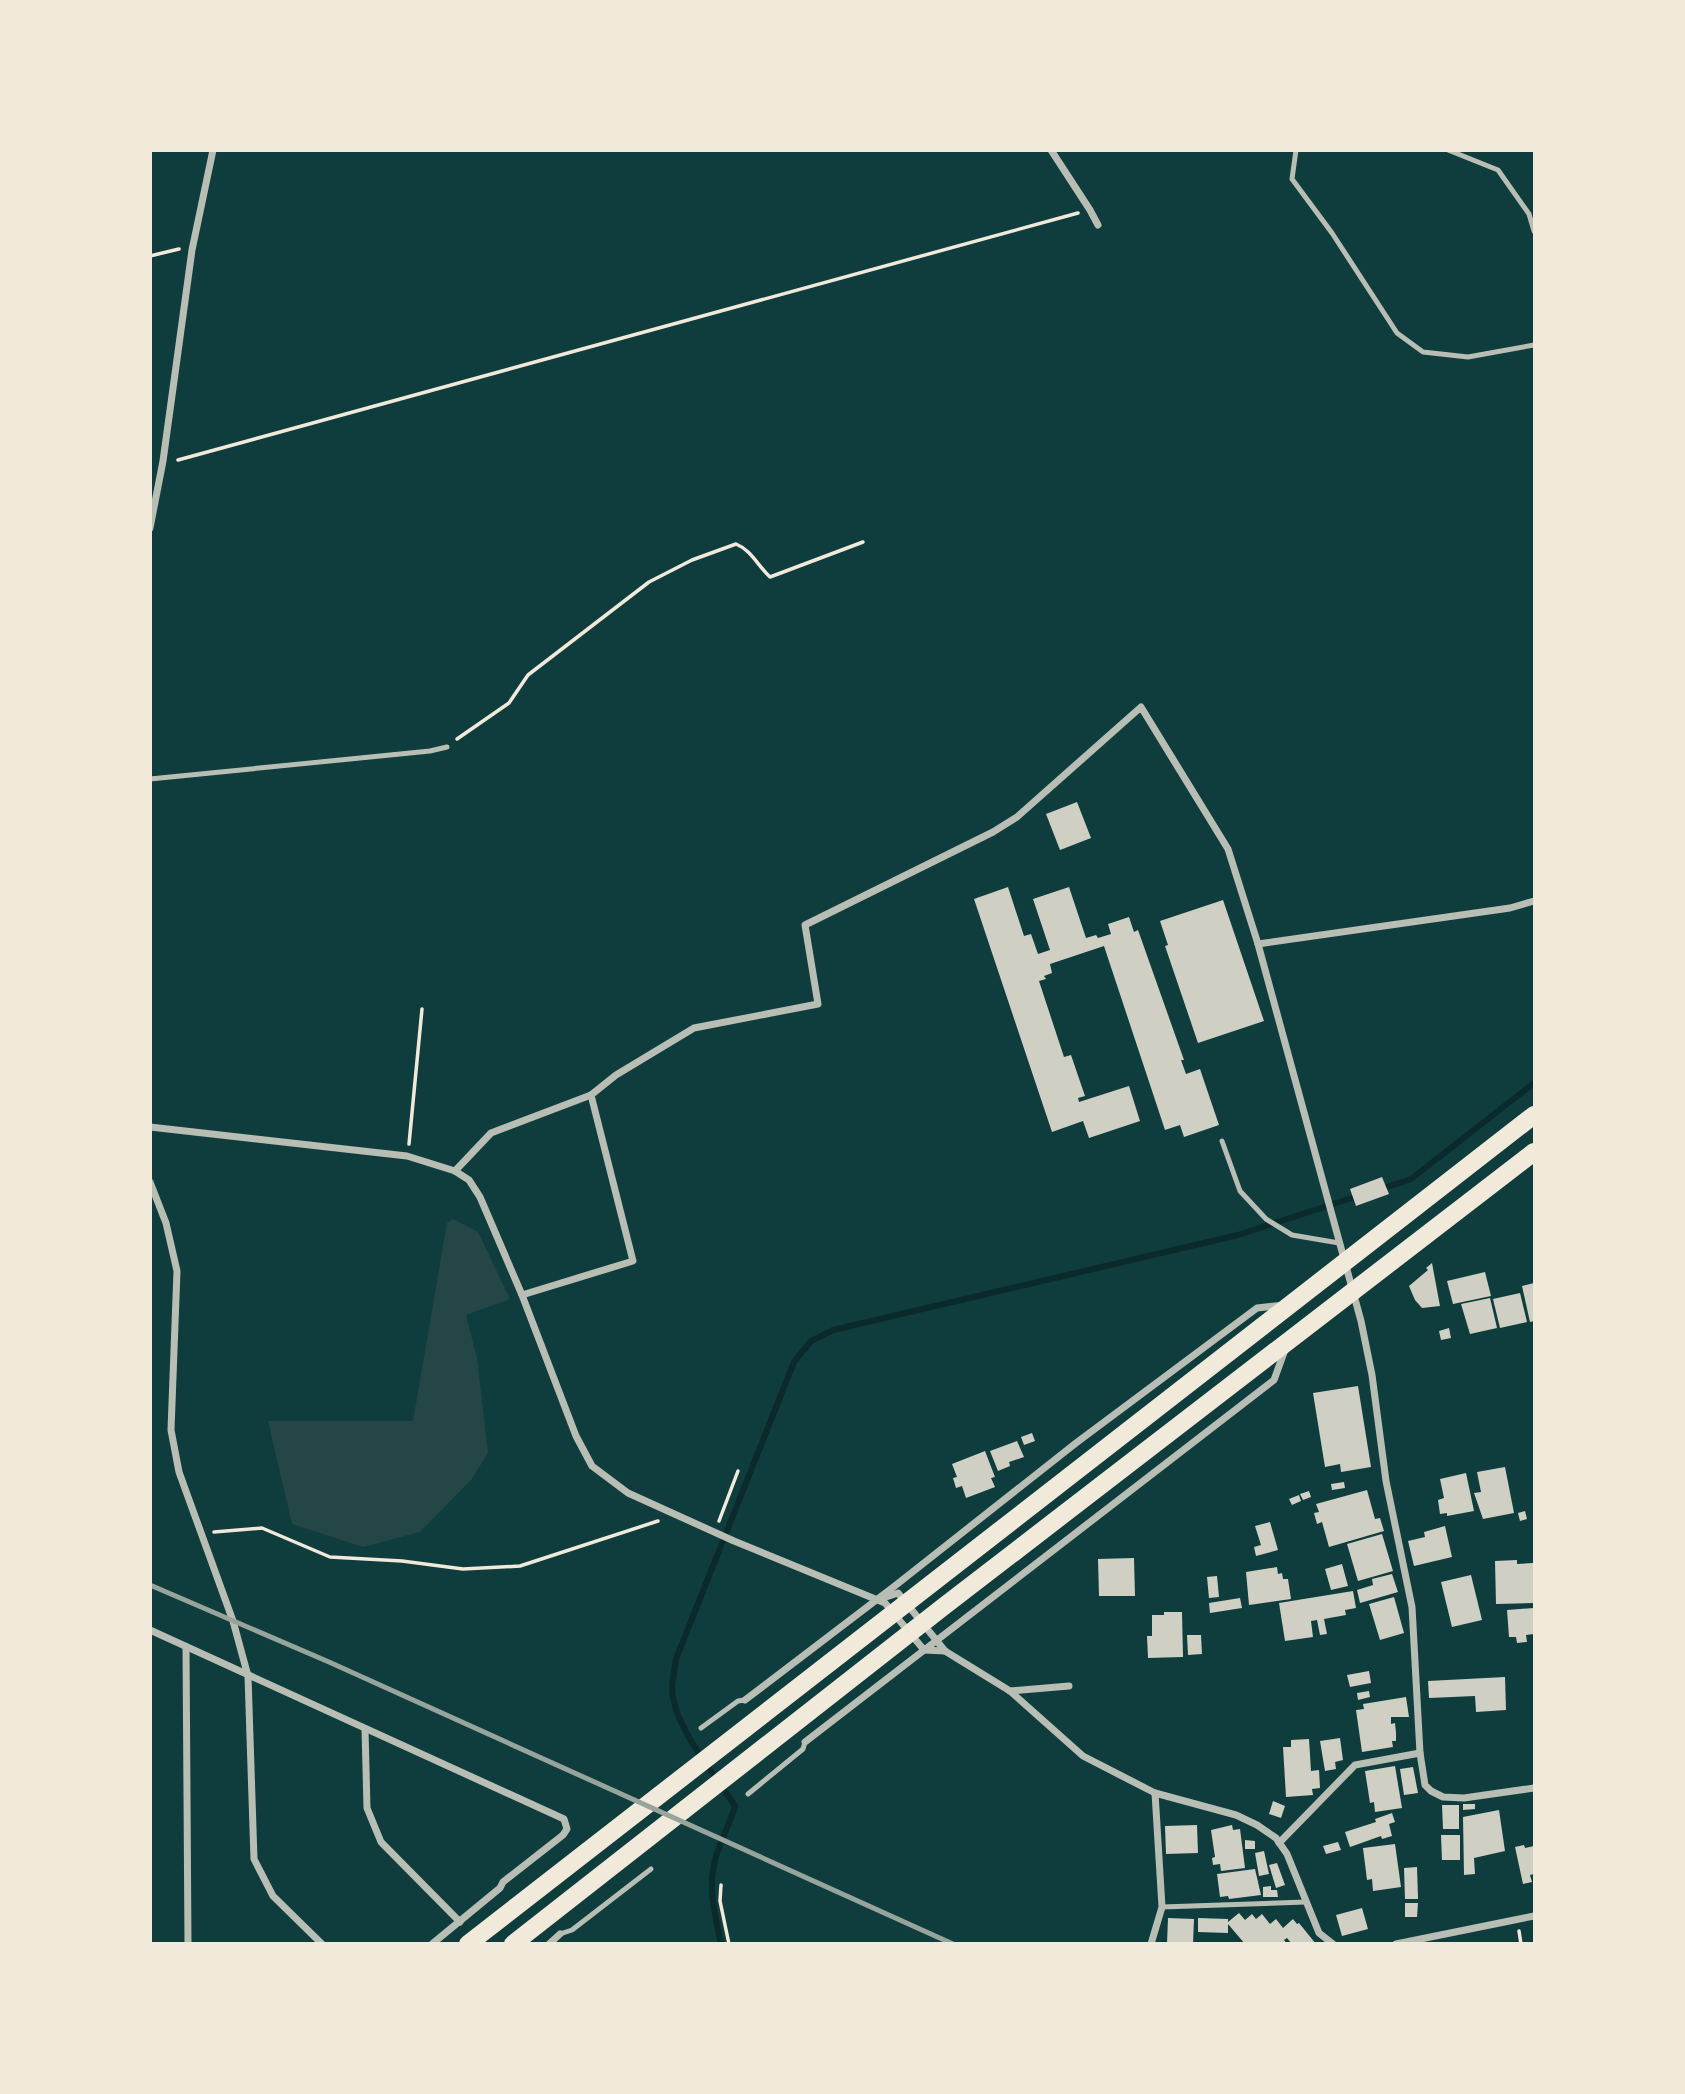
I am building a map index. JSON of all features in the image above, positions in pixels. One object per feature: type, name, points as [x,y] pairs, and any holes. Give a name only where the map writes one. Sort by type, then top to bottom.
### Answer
[{"type":"highway","points":[[468,1944],[1535,1115]]},
{"type":"highway","points":[[513,1944],[943,1607],[1535,1152]]},
{"type":"street","points":[[150,528],[163,461],[192,250],[213,150]]},
{"type":"street","points":[[1051,150],[1098,225]]},
{"type":"street","points":[[455,1171],[491,1133],[591,1095],[616,1075],[694,1028],[818,1004],[805,925],[993,832],[1017,817],[1141,707],[1228,849],[1258,944],[1353,1294],[1372,1375],[1386,1481],[1412,1607],[1420,1753],[1426,1784],[1431,1791],[1443,1797],[1464,1798],[1535,1788]]},
{"type":"street","points":[[1258,944],[1510,908],[1535,901]]},
{"type":"street","points":[[522,1296],[633,1261],[591,1095]]},
{"type":"street","points":[[150,1127],[407,1156],[455,1171],[469,1180],[480,1196],[576,1436],[592,1466],[628,1493],[885,1604],[923,1650],[946,1651]]},
{"type":"street","points":[[150,1182],[166,1223],[177,1271],[172,1430],[179,1472],[233,1621],[248,1676],[254,1859],[273,1896],[319,1942]]},
{"type":"street","points":[[745,1700],[1076,1443],[1257,1308],[1292,1305]]},
{"type":"street","points":[[805,1742],[1274,1380],[1284,1359],[1287,1343]]},
{"type":"street","points":[[877,1600],[898,1593],[946,1651],[1010,1690],[1083,1756],[1154,1793],[1236,1815],[1257,1825],[1279,1843],[1287,1854],[1319,1933],[1333,1944]]},
{"type":"street","points":[[150,1630],[564,1818],[568,1829],[563,1836],[503,1882],[500,1888],[432,1944]]},
{"type":"street","points":[[186,1647],[188,1944]]},
{"type":"street","points":[[1010,1690],[1069,1686]]},
{"type":"street","points":[[365,1729],[367,1808],[381,1842],[460,1922]]},
{"type":"street","points":[[1279,1843],[1355,1765],[1420,1753]]},
{"type":"street","points":[[1151,1944],[1162,1907],[1154,1793]]},
{"type":"street","points":[[1396,1944],[1535,1916]]},
{"type":"street","points":[[549,1944],[560,1934]]},
{"type":"lane","points":[[1296,150],[1292,179],[1332,233],[1397,333],[1423,352],[1468,357],[1535,345]]},
{"type":"lane","points":[[1448,150],[1498,170],[1529,214],[1535,231]]},
{"type":"lane","points":[[150,779],[430,751],[447,747]]},
{"type":"lane","points":[[1222,1141],[1240,1191],[1266,1219],[1292,1235],[1339,1243]]},
{"type":"lane","points":[[701,1728],[738,1701],[745,1700]]},
{"type":"lane","points":[[748,1794],[803,1749],[805,1742]]},
{"type":"lane","points":[[560,1934],[572,1930],[651,1869]]},
{"type":"lane","points":[[1162,1907],[1306,1902]]},
{"type":"path","points":[[163,461],[176,460],[1090,209]]},
{"type":"path","points":[[150,256],[181,248],[192,250]]},
{"type":"path","points":[[447,747],[509,703],[528,675],[538,667],[649,582],[681,566],[736,544],[746,547],[760,568],[770,577],[863,542]]},
{"type":"path","points":[[407,1156],[422,1009]]},
{"type":"path","points":[[718,1534],[738,1471]]},
{"type":"path","points":[[202,1533],[262,1528],[330,1557],[402,1560],[463,1569],[520,1566],[677,1515]]},
{"type":"path","points":[[721,1885],[720,1901],[729,1944]]},
{"type":"shaded area","points":[[453,1219],[478,1232],[510,1299],[466,1315],[477,1358],[488,1453],[471,1480],[420,1532],[363,1547],[292,1524],[268,1421],[413,1421],[447,1223]]},
{"type":"building","points":[[1077,802],[1091,838],[1060,850],[1046,814]]},
{"type":"building","points":[[1008,887],[1024,936],[1031,934],[1038,954],[1050,950],[1033,899],[1069,887],[1086,938],[1111,934],[1108,924],[1129,917],[1134,932],[1138,930],[1184,1060],[1181,1060],[1186,1074],[1200,1069],[1219,1125],[1184,1137],[1180,1125],[1165,1130],[1104,946],[1050,964],[1052,973],[1039,981],[1064,1057],[1071,1055],[1085,1096],[1078,1098],[1079,1102],[1129,1086],[1140,1121],[1089,1138],[1083,1121],[1052,1132],[974,899]]},
{"type":"building","points":[[1223,900],[1264,1021],[1198,1043],[1165,946],[1168,945],[1160,921]]},
{"type":"building","points":[[1382,1177],[1389,1194],[1356,1206],[1350,1189]]},
{"type":"building","points":[[1432,1263],[1440,1306],[1422,1308],[1409,1286],[1428,1270],[1426,1268]]},
{"type":"building","points":[[1485,1272],[1491,1296],[1453,1304],[1447,1281]]},
{"type":"building","points":[[1534,1283],[1534,1321],[1530,1322],[1522,1286]]},
{"type":"building","points":[[1520,1293],[1527,1322],[1500,1328],[1493,1299]]},
{"type":"building","points":[[1490,1298],[1497,1328],[1470,1334],[1461,1304]]},
{"type":"building","points":[[1449,1328],[1451,1338],[1441,1340],[1439,1331]]},
{"type":"building","points":[[1358,1386],[1371,1467],[1341,1472],[1340,1464],[1325,1467],[1313,1393]]},
{"type":"building","points":[[1032,1433],[1035,1441],[1024,1445],[1021,1437]]},
{"type":"building","points":[[1017,1441],[1024,1457],[1009,1462],[1010,1466],[998,1471],[990,1451]]},
{"type":"building","points":[[985,1451],[995,1477],[991,1478],[995,1487],[966,1498],[962,1486],[956,1488],[953,1478],[957,1477],[952,1464]]},
{"type":"building","points":[[1505,1467],[1514,1513],[1483,1519],[1474,1493],[1481,1492],[1477,1472]]},
{"type":"building","points":[[1466,1473],[1474,1511],[1447,1516],[1447,1513],[1440,1514],[1438,1500],[1444,1498],[1440,1479]]},
{"type":"building","points":[[1344,1482],[1345,1488],[1332,1490],[1331,1484]]},
{"type":"building","points":[[1367,1490],[1375,1519],[1380,1518],[1384,1531],[1329,1547],[1322,1522],[1317,1524],[1314,1513],[1319,1512],[1316,1504]]},
{"type":"building","points":[[1309,1491],[1311,1497],[1303,1500],[1300,1494]]},
{"type":"building","points":[[1299,1495],[1301,1501],[1292,1505],[1289,1499]]},
{"type":"building","points":[[1525,1511],[1527,1519],[1520,1521],[1518,1513]]},
{"type":"building","points":[[1270,1522],[1278,1550],[1256,1556],[1254,1547],[1261,1545],[1255,1526]]},
{"type":"building","points":[[1445,1526],[1452,1557],[1414,1566],[1408,1541],[1425,1537],[1424,1532]]},
{"type":"building","points":[[1382,1534],[1393,1571],[1358,1581],[1347,1544]]},
{"type":"building","points":[[1134,1558],[1135,1596],[1099,1596],[1098,1559]]},
{"type":"building","points":[[1517,1560],[1517,1564],[1533,1563],[1534,1603],[1496,1604],[1495,1561]]},
{"type":"building","points":[[1342,1564],[1348,1586],[1331,1590],[1325,1569]]},
{"type":"building","points":[[1277,1567],[1278,1574],[1282,1573],[1283,1579],[1288,1579],[1291,1599],[1249,1605],[1246,1572]]},
{"type":"building","points":[[1392,1574],[1398,1592],[1360,1603],[1357,1590],[1373,1585],[1372,1579]]},
{"type":"building","points":[[1471,1575],[1482,1620],[1452,1627],[1441,1582]]},
{"type":"building","points":[[1217,1576],[1219,1597],[1209,1598],[1207,1577]]},
{"type":"building","points":[[1353,1591],[1356,1608],[1345,1610],[1346,1615],[1324,1619],[1327,1634],[1320,1635],[1317,1620],[1311,1621],[1313,1637],[1285,1641],[1279,1603]]},
{"type":"building","points":[[1394,1597],[1404,1633],[1380,1640],[1369,1604]]},
{"type":"building","points":[[1240,1598],[1242,1608],[1210,1613],[1209,1603]]},
{"type":"building","points":[[1534,1608],[1534,1634],[1526,1635],[1527,1642],[1517,1643],[1516,1637],[1509,1637],[1507,1610]]},
{"type":"building","points":[[1164,1612],[1182,1612],[1183,1657],[1148,1658],[1147,1636],[1152,1636],[1152,1615],[1164,1615]]},
{"type":"building","points":[[1187,1635],[1201,1635],[1202,1654],[1188,1655]]},
{"type":"building","points":[[1369,1671],[1371,1683],[1350,1687],[1347,1675]]},
{"type":"building","points":[[1505,1677],[1506,1710],[1476,1712],[1475,1696],[1429,1698],[1428,1681]]},
{"type":"building","points":[[1369,1691],[1370,1697],[1358,1700],[1357,1693]]},
{"type":"building","points":[[1406,1697],[1409,1717],[1391,1717],[1396,1733],[1396,1741],[1392,1741],[1393,1747],[1362,1752],[1356,1710],[1364,1709],[1363,1704]]},
{"type":"building","points":[[1340,1738],[1343,1760],[1335,1762],[1336,1769],[1325,1771],[1320,1741]]},
{"type":"building","points":[[1309,1739],[1311,1771],[1319,1770],[1320,1788],[1312,1789],[1313,1795],[1286,1797],[1283,1747],[1291,1747],[1291,1740]]},
{"type":"building","points":[[1395,1766],[1402,1808],[1375,1812],[1374,1802],[1370,1803],[1365,1771]]},
{"type":"building","points":[[1413,1767],[1418,1793],[1404,1795],[1400,1769]]},
{"type":"building","points":[[1273,1801],[1285,1806],[1281,1818],[1269,1814]]},
{"type":"building","points":[[1463,1804],[1475,1804],[1475,1809],[1463,1810]]},
{"type":"building","points":[[1442,1805],[1459,1805],[1459,1829],[1443,1829]]},
{"type":"building","points":[[1499,1810],[1505,1851],[1474,1858],[1475,1874],[1464,1875],[1463,1817]]},
{"type":"building","points":[[1392,1813],[1395,1822],[1389,1824],[1392,1836],[1382,1839],[1381,1836],[1350,1847],[1345,1832],[1376,1822],[1375,1819]]},
{"type":"building","points":[[1197,1825],[1198,1853],[1166,1854],[1165,1826]]},
{"type":"building","points":[[1232,1825],[1233,1830],[1240,1829],[1245,1868],[1221,1871],[1220,1864],[1213,1865],[1212,1858],[1215,1857],[1211,1830]]},
{"type":"building","points":[[1441,1835],[1460,1835],[1460,1860],[1442,1860]]},
{"type":"building","points":[[1245,1840],[1255,1841],[1255,1849],[1245,1849]]},
{"type":"building","points":[[1338,1842],[1341,1850],[1326,1854],[1323,1846]]},
{"type":"building","points":[[1395,1844],[1401,1887],[1373,1891],[1372,1879],[1367,1880],[1363,1848]]},
{"type":"building","points":[[1524,1845],[1525,1848],[1534,1846],[1534,1874],[1530,1875],[1532,1882],[1523,1884],[1515,1847]]},
{"type":"building","points":[[1264,1851],[1269,1874],[1259,1876],[1255,1853]]},
{"type":"building","points":[[1277,1863],[1285,1885],[1276,1888],[1269,1865]]},
{"type":"building","points":[[1417,1867],[1418,1899],[1405,1899],[1404,1868]]},
{"type":"building","points":[[1255,1869],[1261,1895],[1229,1899],[1228,1896],[1220,1897],[1217,1874]]},
{"type":"building","points":[[1271,1886],[1271,1890],[1277,1890],[1278,1897],[1263,1897],[1263,1887]]},
{"type":"building","points":[[1405,1903],[1418,1903],[1417,1917],[1405,1917]]},
{"type":"building","points":[[1362,1908],[1368,1929],[1342,1936],[1336,1915]]},
{"type":"building","points":[[1239,1913],[1245,1920],[1252,1914],[1256,1919],[1262,1914],[1270,1924],[1276,1919],[1283,1928],[1293,1919],[1316,1944],[1292,1944],[1287,1938],[1284,1940],[1287,1944],[1245,1944],[1228,1924],[1228,1933],[1198,1932],[1198,1918],[1228,1919],[1228,1922]]},
{"type":"building","points":[[1168,1918],[1194,1919],[1193,1944],[1167,1944]]},
{"type":"waterway","points":[[1379,1190],[1411,1179],[1534,1083]]},
{"type":"waterway","points":[[721,1944],[713,1900],[713,1868],[735,1806],[684,1728],[673,1697],[673,1675],[676,1659],[794,1362],[811,1341],[833,1330],[1238,1235],[1358,1196]]},
{"type":"railway","points":[[150,1585],[329,1662],[953,1944]]}]
